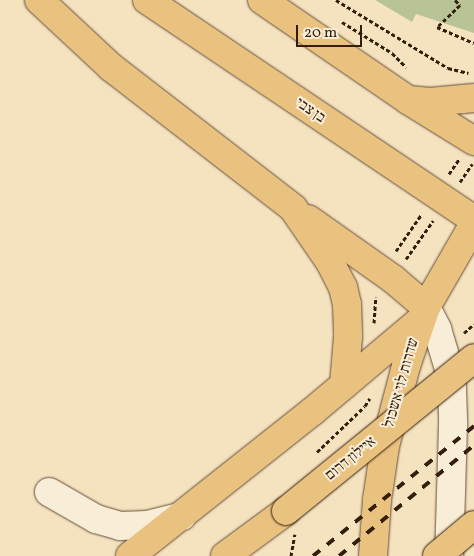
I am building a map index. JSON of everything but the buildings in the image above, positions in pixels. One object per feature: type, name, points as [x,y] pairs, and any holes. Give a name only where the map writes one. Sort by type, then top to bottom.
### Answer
[{"type":"main road","points":[[39,0],[112,68],[293,208],[393,279],[423,314],[344,385],[130,556]]},
{"type":"main road","name":"בן צבי","points":[[147,0],[474,222]]},
{"type":"main road","points":[[262,0],[408,100],[474,141]]},
{"type":"main road","points":[[408,100],[430,102],[474,98]]},
{"type":"main road","points":[[293,208],[330,262],[343,287],[347,304],[348,337],[344,385]]},
{"type":"main road","name":"שדרות לוי אשכול","points":[[373,556],[377,500],[384,446],[423,314],[474,222]]},
{"type":"main road","name":"איילון דרום","points":[[225,556],[286,511],[474,358]]},
{"type":"main road","points":[[437,556],[474,525]]},
{"type":"lane","points":[[423,314],[444,351],[452,389],[453,425],[449,556]]},
{"type":"lane","points":[[49,492],[96,519],[120,526],[148,525],[182,516]]},
{"type":"path","points":[[336,0],[448,68],[474,74]]},
{"type":"path","points":[[455,0],[460,5],[437,28],[474,43]]},
{"type":"path","points":[[338,19],[392,53],[411,73]]},
{"type":"green space","points":[[375,0],[474,0],[474,33],[416,14],[412,22]]},
{"type":"railway","points":[[313,556],[474,426]]},
{"type":"railway","points":[[339,556],[474,445]]}]
